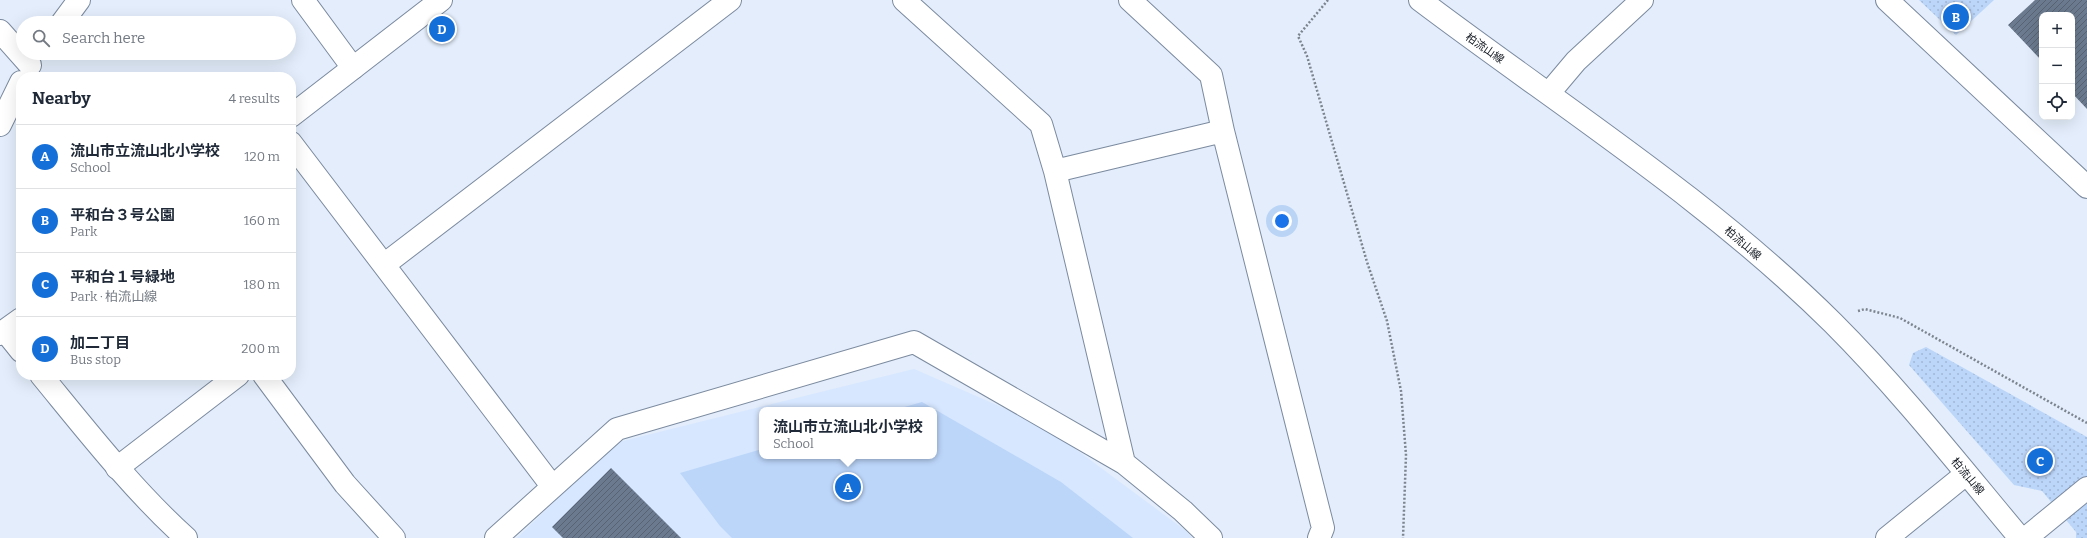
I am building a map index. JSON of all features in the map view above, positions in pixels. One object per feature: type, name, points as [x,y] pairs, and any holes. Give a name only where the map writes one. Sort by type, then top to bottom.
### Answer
[{"type":"street","points":[[67,16],[79,0]]},
{"type":"street","points":[[303,0],[353,68]]},
{"type":"street","points":[[296,112],[441,0]]},
{"type":"street","points":[[384,264],[730,0]]},
{"type":"street","points":[[904,0],[1041,124],[1055,171],[1124,463]]},
{"type":"street","points":[[1130,0],[1211,75],[1223,131],[1323,528],[1320,538]]},
{"type":"street","name":"柏流山線","points":[[1420,0],[1658,172],[1785,279],[1832,322],[1875,368],[2020,538]]},
{"type":"street","points":[[1549,93],[1576,61],[1600,36],[1642,0]]},
{"type":"street","points":[[1887,0],[2087,187]]},
{"type":"street","points":[[0,31],[16,53]]},
{"type":"street","points":[[21,60],[28,69]]},
{"type":"street","points":[[0,125],[16,93]]},
{"type":"street","points":[[1055,171],[1223,131]]},
{"type":"street","points":[[296,150],[552,486]]},
{"type":"street","points":[[6,327],[16,343]]},
{"type":"street","points":[[496,538],[617,429],[914,342],[1124,463],[1183,512],[1211,538]]},
{"type":"street","points":[[45,380],[117,468],[162,516],[186,538]]},
{"type":"street","points":[[117,468],[231,380]]},
{"type":"street","points":[[268,380],[345,484],[394,538]]},
{"type":"street","points":[[1887,538],[1966,474]]},
{"type":"street","points":[[2026,538],[2087,488]]},
{"type":"path","points":[[1328,0],[1298,36],[1307,56],[1367,262],[1387,321],[1402,391],[1406,448],[1403,538]]},
{"type":"path","points":[[1832,322],[1853,312],[1865,309],[1900,318],[2087,423]]},
{"type":"shaded area","points":[[1919,0],[1994,0],[1956,35]]},
{"type":"shaded area","points":[[1926,347],[2087,437],[2087,538],[2076,538],[2076,532],[2042,491],[2014,485],[1909,365],[1913,353]]},
{"type":"shaded area","points":[[914,369],[1043,425],[1186,531],[1192,538],[517,538],[615,443],[759,407],[759,459],[937,459],[937,407],[760,407]]},
{"type":"shaded area","points":[[922,402],[931,407],[904,407]]},
{"type":"shaded area","points":[[937,411],[1061,482],[1133,538],[732,538],[720,526],[680,473],[759,450],[759,459],[937,459]]},
{"type":"building","points":[[2035,0],[2087,0],[2087,109],[2075,96],[2075,12],[2039,12],[2039,58],[2008,25]]},
{"type":"building","points":[[611,468],[681,538],[563,538],[552,527]]},
{"type":"place","name":"平和台３号公園","points":[[1956,17]]},
{"type":"place","name":"加二丁目","points":[[442,29]]},
{"type":"place","name":"平和台１号緑地","points":[[2040,461]]},
{"type":"place","name":"流山市立流山北小学校","points":[[848,487]]}]
